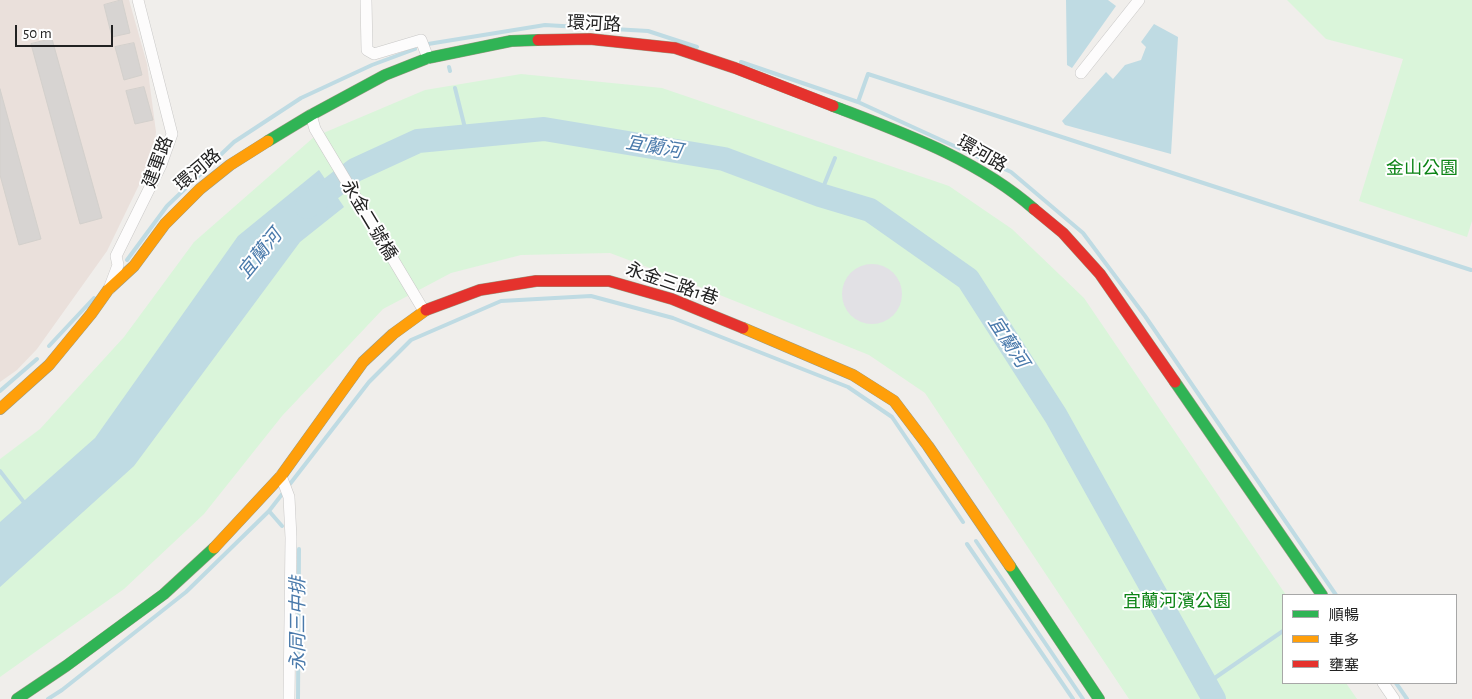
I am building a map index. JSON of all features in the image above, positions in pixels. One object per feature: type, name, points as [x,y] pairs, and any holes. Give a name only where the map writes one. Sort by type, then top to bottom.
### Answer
[{"type":"street","name":"建軍路","points":[[108,290],[118,265],[116,256],[161,165],[172,134],[138,0]]},
{"type":"street","points":[[366,0],[366,50],[374,54],[420,40],[428,58]]},
{"type":"street","points":[[1081,73],[1138,0]]},
{"type":"street","name":"環河路","points":[[0,409],[49,365],[108,290],[134,266],[165,224],[200,189],[230,165],[311,115],[385,75],[428,58],[511,41],[590,39],[675,48],[735,68],[878,123],[967,162],[1022,198],[1063,233],[1100,274],[1321,594]]},
{"type":"street","name":"永金二號橋","points":[[311,115],[314,129],[424,311]]},
{"type":"street","name":"永金三路1巷","points":[[17,699],[66,666],[164,594],[220,543],[281,476],[363,362],[393,334],[424,311],[480,290],[536,281],[609,281],[672,299],[772,340],[852,375],[894,401],[987,531],[1099,699]]},
{"type":"street","points":[[281,476],[289,497],[291,538],[289,699]]},
{"type":"street","points":[[1384,684],[1394,699]]},
{"type":"shaded area","points":[[0,0],[129,0],[147,64],[156,132],[153,156],[107,251],[37,349],[17,370],[0,382]]},
{"type":"shaded area","points":[[872,264],[889,269],[897,277],[902,294],[897,311],[889,319],[872,324],[855,319],[847,311],[842,294],[847,277],[855,269]]},
{"type":"green space","name":"金山公園","points":[[1287,0],[1472,0],[1472,221],[1467,237],[1359,201],[1403,59],[1326,39]]},
{"type":"green space","name":"宜蘭河濱公園","points":[[521,74],[662,88],[949,186],[1012,229],[1084,298],[1285,594],[1282,594],[1282,684],[1347,684],[1357,699],[1129,699],[925,393],[869,355],[610,253],[521,255],[451,273],[383,309],[282,416],[204,514],[124,589],[0,677],[0,459],[40,429],[124,337],[194,242],[314,137],[425,90]]},
{"type":"water","points":[[1066,0],[1108,0],[1116,6],[1072,68],[1067,65]]},
{"type":"water","points":[[1154,24],[1178,37],[1171,154],[1065,125],[1062,121],[1106,72],[1113,79],[1125,65],[1141,60],[1146,47],[1141,42]]},
{"type":"water","points":[[319,170],[344,207],[300,242],[134,466],[0,587],[0,522],[95,438],[238,236]]},
{"type":"building","points":[[122,0],[130,33],[112,37],[104,5]]},
{"type":"building","points":[[52,39],[102,218],[80,224],[31,44]]},
{"type":"building","points":[[134,43],[142,75],[124,80],[115,47]]},
{"type":"building","points":[[144,87],[153,120],[135,124],[126,91]]},
{"type":"building","points":[[0,89],[41,239],[19,245],[0,175]]},
{"type":"waterway","points":[[428,44],[545,25],[648,31],[697,47]]},
{"type":"waterway","points":[[127,260],[167,206],[234,142],[301,98],[372,65],[415,49]]},
{"type":"waterway","points":[[741,62],[858,102],[1011,172],[1083,233],[1145,316],[1335,594]]},
{"type":"waterway","points":[[449,67],[450,71]]},
{"type":"waterway","points":[[858,102],[868,74],[1471,270]]},
{"type":"waterway","points":[[455,88],[467,136]]},
{"type":"waterway","name":"宜蘭河","points":[[307,207],[355,170],[418,141],[544,129],[724,159],[820,195],[870,210],[968,279],[1056,416],[1214,699]]},
{"type":"waterway","points":[[820,195],[835,158]]},
{"type":"waterway","points":[[48,699],[186,592],[269,511],[369,382],[411,340],[501,301],[591,296],[673,318],[848,387],[892,417],[963,522]]},
{"type":"waterway","points":[[49,346],[94,298]]},
{"type":"waterway","points":[[0,391],[37,359]]},
{"type":"waterway","points":[[0,471],[26,505]]},
{"type":"waterway","name":"永同三中排","points":[[269,511],[282,526]]},
{"type":"waterway","points":[[976,541],[1083,699]]},
{"type":"waterway","points":[[967,544],[1073,699]]},
{"type":"waterway","name":"永同三中排","points":[[298,699],[299,549]]},
{"type":"waterway","points":[[1206,684],[1282,632]]},
{"type":"waterway","points":[[1397,684],[1407,699]]},
{"type":"traffic: fast","points":[[268,141],[311,115],[385,75],[428,58],[511,41],[538,40]]},
{"type":"traffic: fast","points":[[833,106],[912,137],[964,162],[1012,191],[1034,209]]},
{"type":"traffic: fast","points":[[1175,382],[1321,594]]},
{"type":"traffic: fast","points":[[17,699],[66,666],[164,594],[214,548]]},
{"type":"traffic: fast","points":[[1010,566],[1099,699]]},
{"type":"traffic: slow","points":[[0,409],[49,365],[108,290],[134,266],[165,224],[200,189],[230,165],[268,141]]},
{"type":"traffic: slow","points":[[214,548],[281,476],[363,362],[393,334],[426,310]]},
{"type":"traffic: slow","points":[[743,328],[853,375],[894,401],[928,446],[1010,566]]},
{"type":"traffic: jam","points":[[538,40],[590,39],[675,48],[735,68],[833,106]]},
{"type":"traffic: jam","points":[[1034,209],[1063,233],[1100,274],[1175,382]]},
{"type":"traffic: jam","points":[[426,310],[480,290],[536,281],[609,281],[672,299],[743,328]]}]
